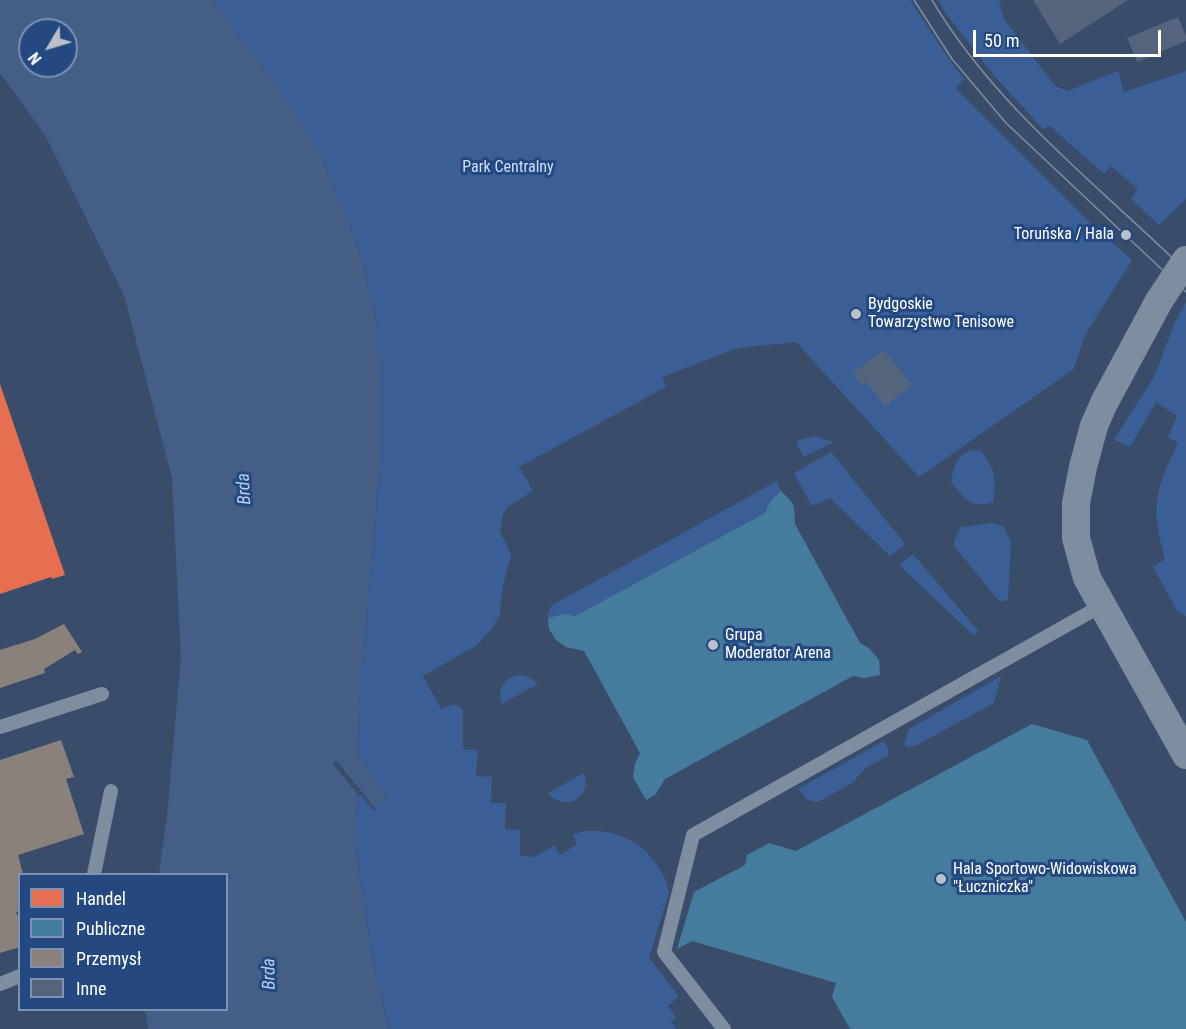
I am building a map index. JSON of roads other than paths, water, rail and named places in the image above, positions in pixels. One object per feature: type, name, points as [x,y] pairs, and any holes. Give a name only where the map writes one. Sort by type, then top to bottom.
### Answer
[{"type":"street","points":[[1186,260],[1159,302],[1104,403],[1094,426],[1076,503],[1076,538],[1087,578],[1186,755]]},
{"type":"lane","points":[[724,1029],[664,952],[693,835],[1101,606]]},
{"type":"lane","points":[[0,726],[102,694]]},
{"type":"lane","points":[[94,873],[111,791]]},
{"type":"lane","points":[[0,984],[18,977]]},
{"type":"water","name":"Brda","points":[[0,0],[212,0],[278,88],[318,150],[345,213],[362,259],[377,325],[381,395],[380,464],[361,678],[357,753],[388,799],[375,808],[357,787],[355,842],[371,952],[389,1029],[148,1029],[146,1011],[228,1011],[228,873],[159,873],[167,816],[181,657],[172,478],[124,295],[45,135],[0,73]]},
{"type":"tram line","points":[[914,0],[952,59],[1006,123],[1186,292]]},
{"type":"tram line","points":[[932,0],[986,76],[1017,110],[1186,271]]},
{"type":"place","name":"Toruńska / Hala","points":[[1126,235]]},
{"type":"place","name":"Bydgoskie Towarzystwo Tenisowe","points":[[856,314]]},
{"type":"place","name":"Grupa Moderator Arena","points":[[713,645]]},
{"type":"place","name":"Hala Sportowo-Widowiskowa \"Łuczniczka\"","points":[[941,879]]},
{"type":"park label","name":"Park Centralny","points":[[508,168]]}]
